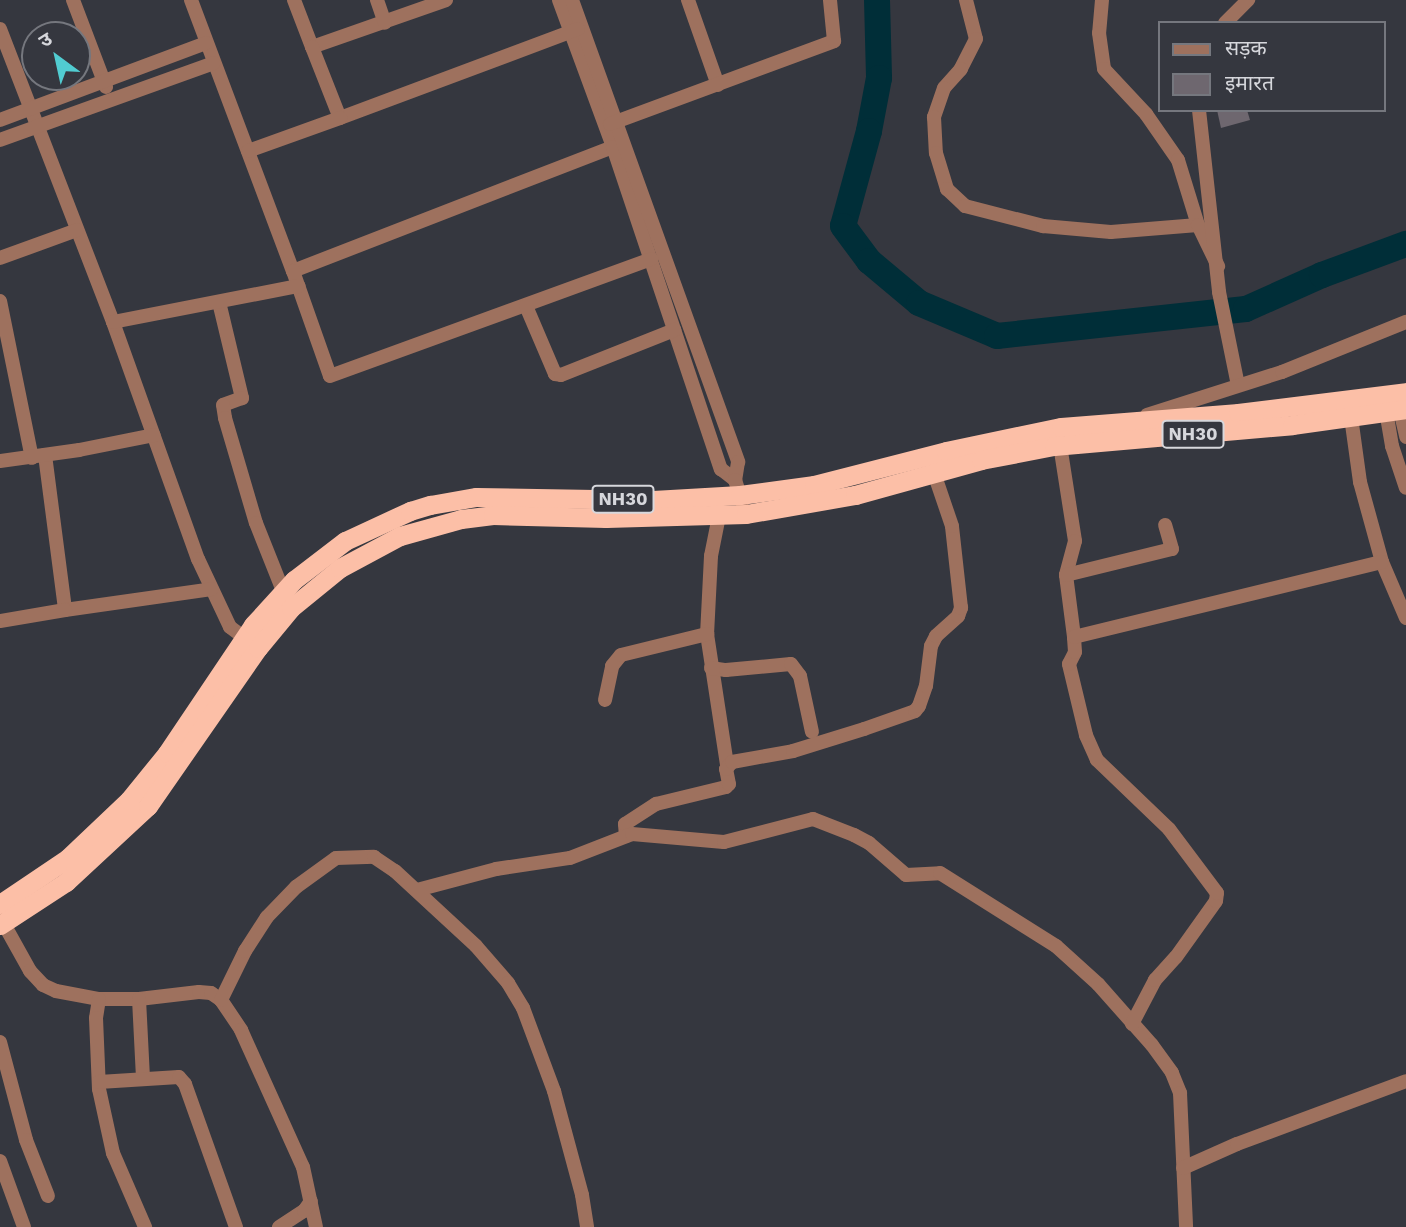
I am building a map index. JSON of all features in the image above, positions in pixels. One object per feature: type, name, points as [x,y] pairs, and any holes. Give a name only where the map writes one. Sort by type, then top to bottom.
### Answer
[{"type":"highway","name":"NH30","points":[[251,643],[340,568],[400,536],[430,527],[493,515],[606,518],[719,516],[740,496],[814,485],[1035,432],[1290,408],[1396,402]]},
{"type":"highway","name":"NH30","points":[[1,917],[129,800],[251,643],[283,591],[314,562],[345,541],[410,512],[450,500],[501,496],[653,500],[855,495],[934,473],[1060,445],[1351,417],[1396,402]]},
{"type":"street","points":[[73,0],[111,100]]},
{"type":"street","points":[[191,0],[299,286],[330,376],[651,259]]},
{"type":"street","points":[[295,0],[340,118]]},
{"type":"street","points":[[377,0],[385,23]]},
{"type":"street","points":[[312,47],[446,0]]},
{"type":"street","points":[[559,0],[576,29],[738,462],[740,496]]},
{"type":"street","points":[[572,0],[576,29]]},
{"type":"street","points":[[688,0],[718,85]]},
{"type":"street","points":[[611,124],[834,41],[830,0]]},
{"type":"street","points":[[967,0],[976,39],[961,69],[944,89],[934,117],[936,153],[947,189],[956,198],[965,206],[1043,226],[1111,232],[1198,225]]},
{"type":"street","points":[[1102,0],[1099,33],[1104,69],[1146,114],[1178,160],[1198,225],[1217,266]]},
{"type":"street","points":[[1227,21],[1248,0]]},
{"type":"street","points":[[0,29],[113,323],[198,559],[230,627],[251,643]]},
{"type":"street","points":[[248,151],[576,29]]},
{"type":"street","points":[[0,120],[206,43]]},
{"type":"street","points":[[0,140],[215,62]]},
{"type":"street","points":[[1199,112],[1219,292],[1238,385]]},
{"type":"street","points":[[611,124],[613,147],[721,469],[740,496]]},
{"type":"street","points":[[293,271],[613,147]]},
{"type":"street","points":[[0,258],[77,230]]},
{"type":"street","points":[[113,323],[299,286]]},
{"type":"street","points":[[0,301],[38,457],[65,610]]},
{"type":"street","points":[[219,302],[242,398],[223,405],[225,418],[256,523],[283,591]]},
{"type":"street","points":[[526,306],[555,374],[561,375],[674,330]]},
{"type":"street","points":[[1115,441],[1125,422],[1282,372],[1406,322]]},
{"type":"street","points":[[1396,402],[1406,437]]},
{"type":"street","points":[[1396,402],[1406,488]]},
{"type":"street","points":[[1351,417],[1360,482],[1382,562],[1406,618]]},
{"type":"street","points":[[0,461],[38,457],[154,435]]},
{"type":"street","points":[[1060,445],[1075,541],[1066,575],[1075,652],[1069,664],[1086,735],[1097,760],[1169,830],[1217,893],[1216,901],[1155,981],[1132,1024]]},
{"type":"street","points":[[727,765],[774,756],[864,729],[915,711],[919,706],[936,636],[958,616],[961,608],[952,526],[934,473]]},
{"type":"street","points":[[626,836],[625,824],[656,804],[726,787],[729,784],[707,634],[709,580],[719,516]]},
{"type":"street","points":[[1066,575],[1172,549],[1166,525]]},
{"type":"street","points":[[1074,637],[1382,562]]},
{"type":"street","points":[[0,621],[212,589]]},
{"type":"street","points":[[605,700],[612,666],[621,654],[707,634]]},
{"type":"street","points":[[711,668],[726,670],[792,664],[800,676],[812,732]]},
{"type":"street","points":[[417,890],[496,869],[570,858],[632,834],[724,842],[797,821],[813,819],[824,822],[869,843],[906,875],[940,873],[1056,946],[1098,984],[1172,1073],[1180,1093],[1186,1227]]},
{"type":"street","points":[[221,1000],[245,951],[267,917],[296,887],[336,858],[374,857],[417,890],[476,946],[508,983],[523,1008],[554,1091],[582,1195],[587,1227]]},
{"type":"street","points":[[1,917],[30,971],[43,985],[72,997],[139,999],[199,992],[211,993],[221,1000],[241,1030],[298,1155],[316,1227]]},
{"type":"street","points":[[99,999],[96,1018],[99,1082],[113,1153],[145,1227]]},
{"type":"street","points":[[139,999],[144,1079]]},
{"type":"street","points":[[0,1042],[26,1140],[48,1196]]},
{"type":"street","points":[[99,1082],[178,1077],[185,1084],[236,1227]]},
{"type":"street","points":[[1183,1168],[1237,1144],[1406,1080]]},
{"type":"street","points":[[0,1161],[24,1227]]},
{"type":"street","points":[[279,1227],[304,1211],[311,1201]]},
{"type":"building","points":[[1217,112],[1248,112],[1250,120],[1221,128]]},
{"type":"waterway","points":[[877,0],[879,78],[869,131],[843,226],[869,261],[919,303],[997,336],[1246,309],[1322,275],[1406,244]]}]
